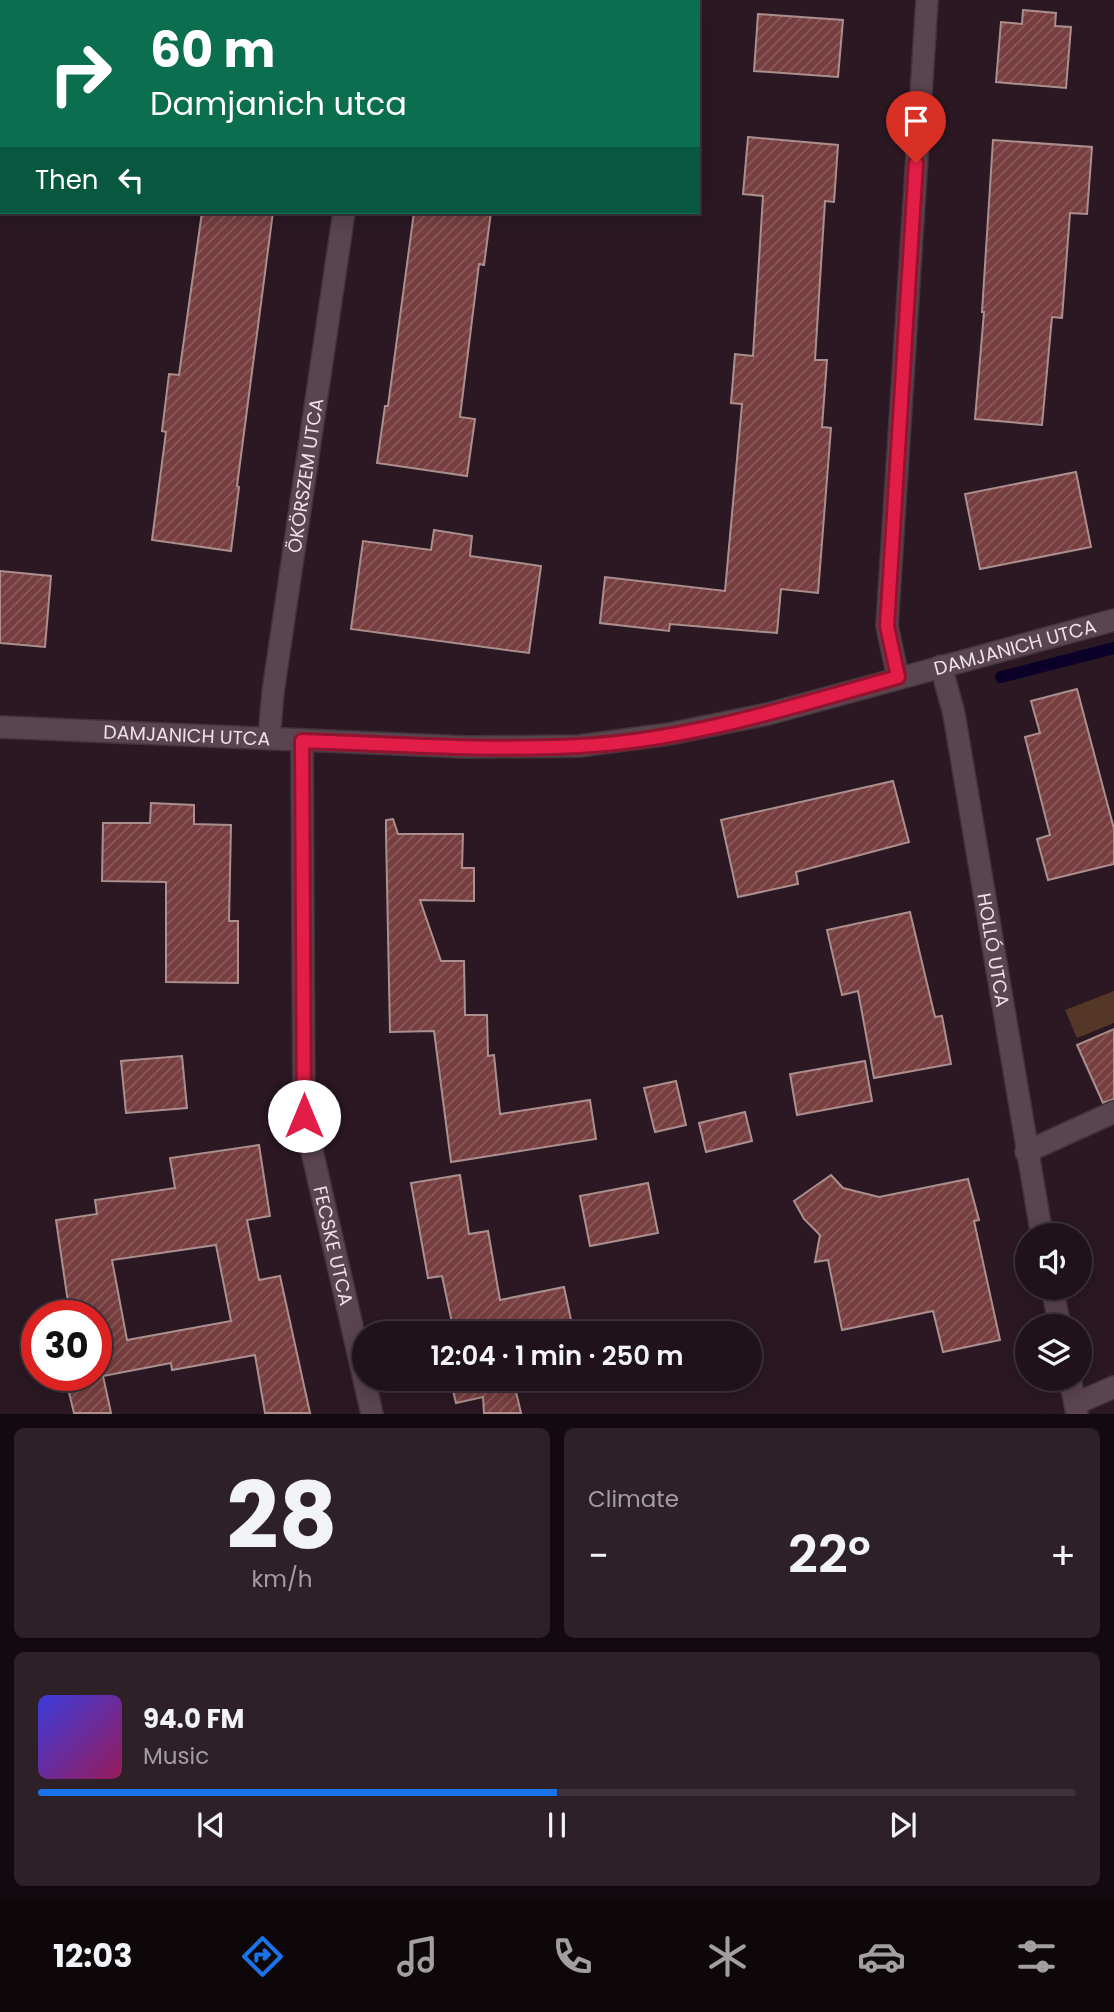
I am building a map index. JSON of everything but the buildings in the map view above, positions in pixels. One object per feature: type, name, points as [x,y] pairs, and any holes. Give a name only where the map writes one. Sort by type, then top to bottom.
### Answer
[{"type":"street","points":[[898,677],[887,626],[927,0]]},
{"type":"street","name":"ÖKÖRSZEM UTCA","points":[[270,738],[273,692],[344,214]]},
{"type":"street","name":"DAMJANICH UTCA","points":[[0,727],[467,747],[579,746],[670,734],[768,713],[1114,620]]},
{"type":"street","name":"HOLLÓ UTCA","points":[[941,666],[954,714],[1040,1223]]},
{"type":"street","name":"FECSKE UTCA","points":[[302,741],[304,1116],[372,1413]]},
{"type":"street","points":[[1026,1152],[1114,1112]]},
{"type":"street","points":[[1072,1391],[1076,1409],[1114,1387]]},
{"type":"shaded area","points":[[1114,991],[1114,1023],[1077,1038],[1065,1010]]},
{"type":"waterway","points":[[1001,677],[1114,648]]},
{"type":"route","points":[[304,1116],[302,741],[467,747],[579,746],[670,734],[768,713],[898,677],[887,626],[916,163]]}]
